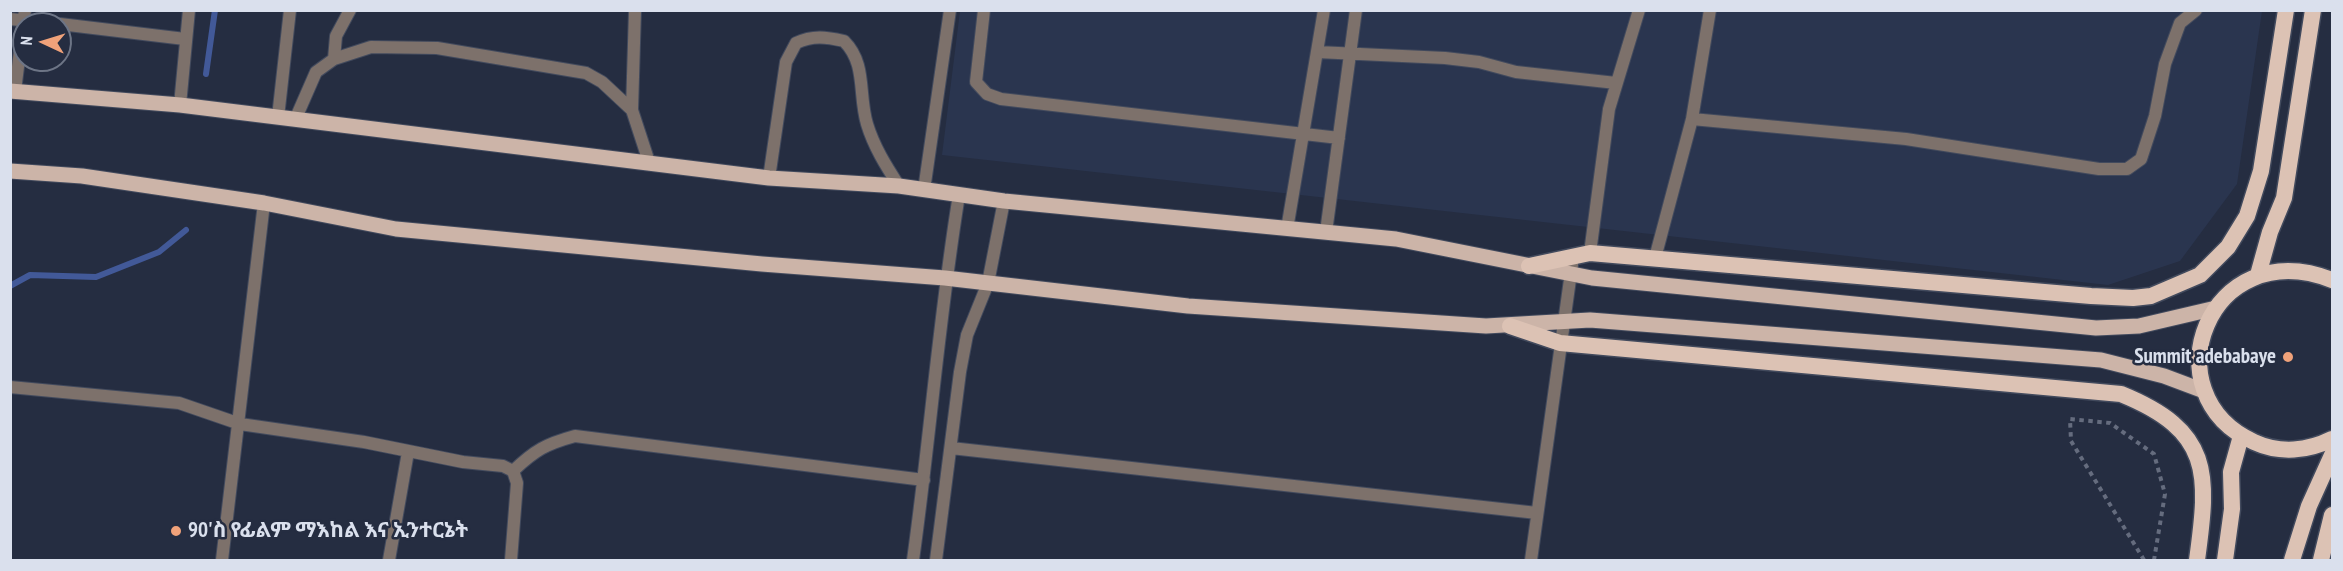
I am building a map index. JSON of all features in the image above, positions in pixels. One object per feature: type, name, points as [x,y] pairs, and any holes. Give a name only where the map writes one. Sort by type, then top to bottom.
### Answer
[{"type":"highway","points":[[1529,266],[1582,254],[1655,258],[2133,298],[2151,296],[2200,275],[2228,247],[2247,216],[2261,171],[2286,10]]},
{"type":"highway","points":[[2258,275],[2270,232],[2284,198],[2313,10]]},
{"type":"highway","points":[[2332,280],[2309,271],[2283,269],[2258,275],[2234,288],[2216,308],[2205,327],[2200,348],[2200,370],[2205,391],[2219,417],[2241,436],[2265,448],[2292,451],[2319,446],[2332,439]]},
{"type":"highway","points":[[1510,326],[1560,342],[2121,394],[2149,405],[2172,420],[2194,447],[2203,474],[2205,502],[2197,561]]},
{"type":"highway","points":[[2225,561],[2232,509],[2231,472],[2241,436]]},
{"type":"highway","points":[[2292,561],[2309,506],[2332,455]]},
{"type":"highway","points":[[2321,561],[2332,515]]},
{"type":"main road","points":[[13,91],[180,105],[769,178],[899,186],[1005,201],[1326,232],[1425,244],[1570,273],[2096,328],[2139,326],[2216,308]]},
{"type":"main road","points":[[10,171],[82,176],[264,203],[396,229],[762,264],[945,278],[1188,306],[1510,326],[1562,320],[1590,320],[2101,360],[2164,376],[2205,391]]},
{"type":"street","points":[[180,105],[189,10]]},
{"type":"street","points":[[278,117],[290,10]]},
{"type":"street","points":[[334,59],[336,36],[350,10]]},
{"type":"street","points":[[635,10],[632,110],[649,162]]},
{"type":"street","points":[[924,190],[950,10]]},
{"type":"street","points":[[984,10],[976,82],[987,94],[1001,99],[1339,138]]},
{"type":"street","points":[[1287,229],[1324,10]]},
{"type":"street","points":[[1326,232],[1356,10]]},
{"type":"street","points":[[1531,561],[1570,273],[1582,254],[1616,83],[1639,10]]},
{"type":"street","points":[[1655,258],[1692,119],[1710,10]]},
{"type":"street","points":[[1692,119],[1906,139],[2099,169],[2127,169],[2141,159],[2155,116],[2165,64],[2180,23],[2196,10]]},
{"type":"street","points":[[72,26],[185,39]]},
{"type":"street","points":[[769,178],[786,62],[796,43],[810,36],[844,41],[860,62],[860,87],[875,148],[899,186]]},
{"type":"street","points":[[295,120],[316,72],[334,59],[371,47],[436,48],[586,73],[602,82],[632,110]]},
{"type":"street","points":[[1317,52],[1445,58],[1479,62],[1516,72],[1616,83]]},
{"type":"street","points":[[13,91],[15,72]]},
{"type":"street","points":[[913,561],[924,480],[945,278],[959,195]]},
{"type":"street","points":[[936,561],[960,372],[967,335],[988,283],[1005,201]]},
{"type":"street","points":[[222,561],[240,424],[264,203]]},
{"type":"street","points":[[10,387],[179,402],[240,424],[503,466],[513,471],[517,483],[511,561]]},
{"type":"street","points":[[513,471],[533,452],[547,444],[575,436],[924,480]]},
{"type":"street","points":[[951,448],[1537,513]]},
{"type":"street","points":[[389,561],[408,452]]},
{"type":"path","points":[[2144,561],[2071,441],[2070,419],[2110,423],[2154,454],[2165,494],[2154,561]]},
{"type":"shaded area","points":[[960,11],[2262,11],[2237,184],[2180,261],[2108,285],[942,155]]},
{"type":"waterway","points":[[206,74],[215,10]]},
{"type":"waterway","points":[[10,286],[30,275],[96,277],[159,252],[186,230]]},
{"type":"place","name":"Summit adebabaye","points":[[2288,357]]},
{"type":"place","name":"90'ስ የፊልም ማእከል እና ኢንተርኔት","points":[[176,531]]}]
